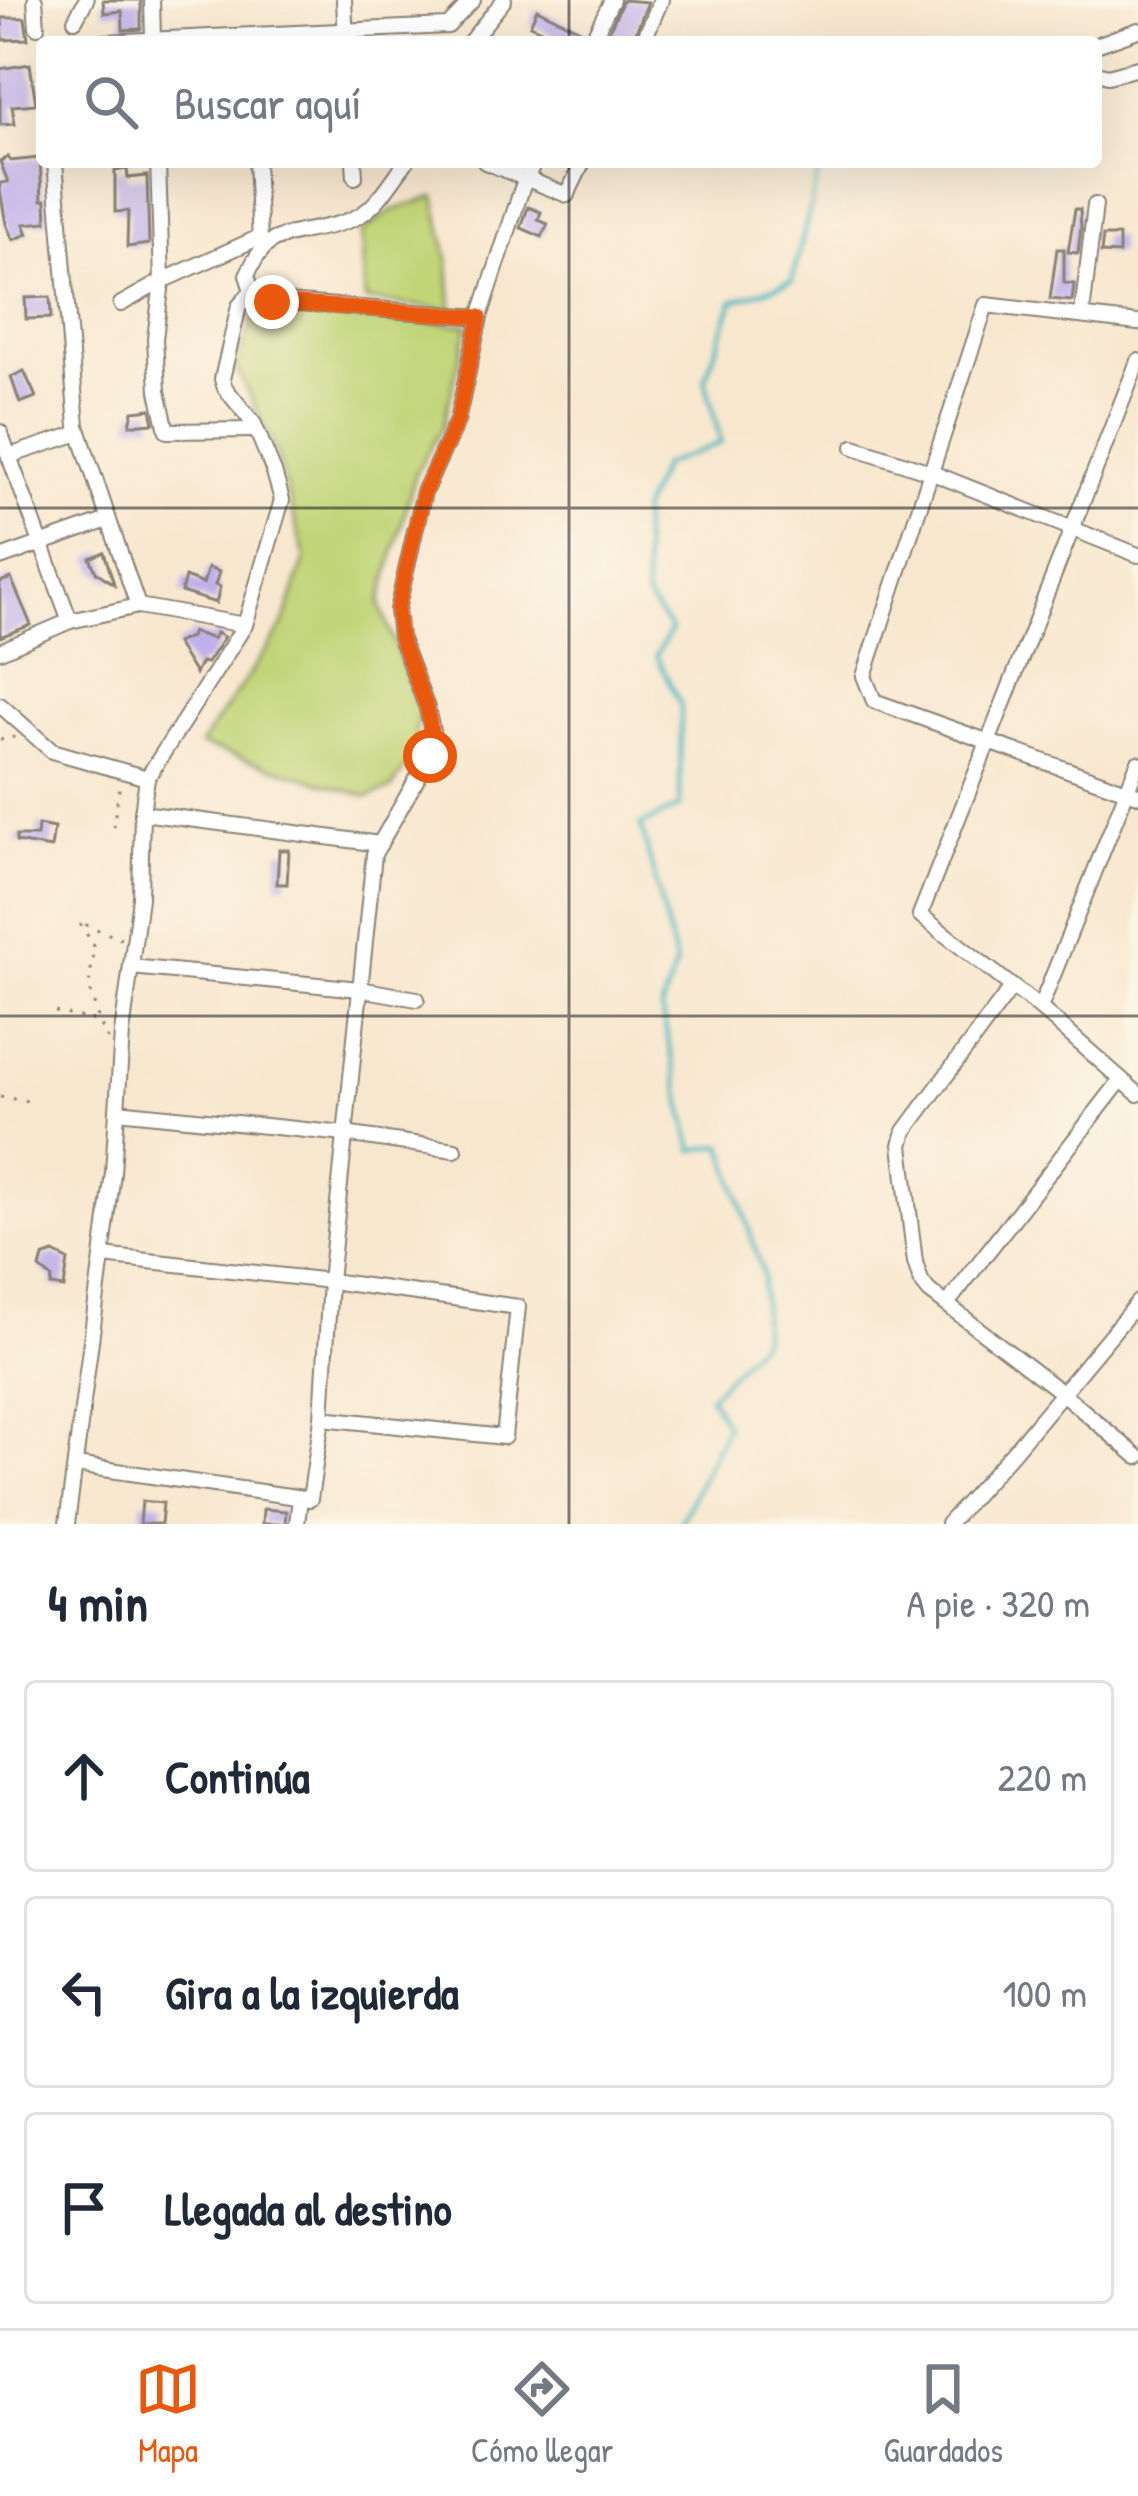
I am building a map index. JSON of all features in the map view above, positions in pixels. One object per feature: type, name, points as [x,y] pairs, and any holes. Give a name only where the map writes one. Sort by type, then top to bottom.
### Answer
[{"type":"street","points":[[35,0],[38,27]]},
{"type":"street","points":[[75,20],[86,0]]},
{"type":"street","points":[[152,0],[153,36]]},
{"type":"street","points":[[344,0],[346,36],[448,26]]},
{"type":"street","points":[[443,36],[473,0]]},
{"type":"street","points":[[475,36],[504,0]]},
{"type":"street","points":[[594,36],[612,0]]},
{"type":"street","points":[[646,36],[662,0]]},
{"type":"street","points":[[1102,43],[1138,30]]},
{"type":"street","points":[[1102,74],[1138,68]]},
{"type":"street","points":[[56,168],[79,433],[138,607]]},
{"type":"street","points":[[158,168],[162,281],[155,339],[166,431],[256,430]]},
{"type":"street","points":[[256,168],[260,245],[247,274],[252,291],[272,302],[480,317]]},
{"type":"street","points":[[121,304],[162,281],[273,238],[332,228],[363,213],[402,168]]},
{"type":"street","points":[[498,168],[566,195],[581,168]]},
{"type":"street","points":[[76,1465],[310,1499],[322,1418],[330,1282],[374,854],[430,756],[427,708],[400,637],[397,610],[424,492],[457,421],[480,317],[532,168]]},
{"type":"street","points":[[1082,314],[1095,205]]},
{"type":"street","points":[[67,1524],[113,1173],[147,778],[245,625],[282,500],[256,430],[222,379],[238,306],[252,291]]},
{"type":"street","points":[[1132,793],[874,701],[864,676],[986,304],[1138,322]]},
{"type":"street","points":[[1138,361],[920,915],[1040,1008],[1138,1094]]},
{"type":"street","points":[[0,432],[70,621]]},
{"type":"street","points":[[9,456],[79,433]]},
{"type":"street","points":[[854,447],[1138,555]]},
{"type":"street","points":[[0,558],[108,520]]},
{"type":"street","points":[[0,651],[70,621],[138,607],[245,625]]},
{"type":"street","points":[[0,705],[52,751],[147,778]]},
{"type":"street","points":[[1040,1008],[1132,793],[1138,763]]},
{"type":"street","points":[[142,813],[380,844]]},
{"type":"street","points":[[131,967],[417,999]]},
{"type":"street","points":[[1012,987],[905,1131],[901,1145],[915,1262],[929,1291],[1138,1457]]},
{"type":"street","points":[[946,1304],[1121,1080]]},
{"type":"street","points":[[117,1111],[455,1150]]},
{"type":"street","points":[[103,1256],[518,1307],[504,1438],[322,1418]]},
{"type":"street","points":[[948,1524],[1138,1302]]},
{"type":"street","points":[[297,1524],[300,1498]]},
{"type":"path","points":[[112,827],[122,770]]},
{"type":"path","points":[[121,1060],[99,1021],[88,986],[94,946],[79,922],[134,944]]},
{"type":"path","points":[[55,1012],[99,1021]]},
{"type":"path","points":[[0,1097],[35,1102]]},
{"type":"green space","points":[[435,196],[449,264],[452,310],[365,300],[361,233],[391,211]]},
{"type":"green space","points":[[255,312],[468,325],[443,426],[416,472],[380,604],[419,712],[412,757],[392,788],[368,797],[200,745],[283,626],[305,558],[276,451],[236,368]]},
{"type":"building","points":[[103,0],[141,0],[141,29],[123,30],[122,11],[104,13]]},
{"type":"building","points":[[623,0],[648,2],[634,36],[607,36]]},
{"type":"building","points":[[537,9],[584,32],[582,36],[555,36],[530,25]]},
{"type":"building","points":[[2,18],[25,18],[28,39],[3,40]]},
{"type":"building","points":[[30,64],[36,104],[12,106],[15,124],[0,125],[0,69]]},
{"type":"building","points":[[36,158],[42,200],[46,200],[47,222],[24,224],[28,234],[13,240],[0,190],[0,183],[8,182],[0,161]]},
{"type":"building","points":[[127,169],[128,178],[147,176],[149,244],[127,247],[128,211],[115,212],[115,171]]},
{"type":"building","points":[[528,207],[541,212],[538,220],[548,224],[542,237],[521,228]]},
{"type":"building","points":[[1075,209],[1080,209],[1078,253],[1068,252]]},
{"type":"building","points":[[1103,236],[1119,236],[1119,254],[1101,253]]},
{"type":"building","points":[[1057,249],[1064,249],[1064,283],[1074,284],[1072,301],[1050,299]]},
{"type":"building","points":[[50,297],[51,318],[26,319],[25,298]]},
{"type":"building","points":[[24,371],[36,397],[20,403],[11,377]]},
{"type":"building","points":[[151,409],[154,423],[130,425],[133,411]]},
{"type":"building","points":[[104,552],[114,584],[96,572],[90,558]]},
{"type":"building","points":[[208,568],[219,572],[216,603],[181,592],[185,577],[203,584]]},
{"type":"building","points":[[11,578],[31,625],[0,637],[0,582]]},
{"type":"building","points":[[192,632],[213,639],[216,633],[224,637],[195,674],[176,643]]},
{"type":"building","points":[[38,825],[54,828],[51,848],[16,842],[16,836],[37,836]]},
{"type":"building","points":[[279,850],[289,850],[287,884],[277,884]]},
{"type":"building","points":[[54,1253],[68,1260],[64,1288],[51,1286],[52,1278],[40,1268],[43,1257]]},
{"type":"building","points":[[142,1501],[163,1503],[161,1524],[140,1524]]},
{"type":"building","points":[[263,1509],[286,1511],[285,1524],[262,1524]]},
{"type":"waterway","points":[[680,1524],[726,1426],[710,1396],[762,1339],[763,1274],[723,1145],[693,1150],[661,1009],[676,964],[641,825],[680,807],[681,706],[656,655],[671,630],[646,597],[641,511],[663,465],[721,443],[705,379],[733,301],[792,281],[820,168]]},
{"type":"route","points":[[272,302],[480,317],[457,421],[424,492],[397,610],[400,637],[427,708],[430,756]]}]
